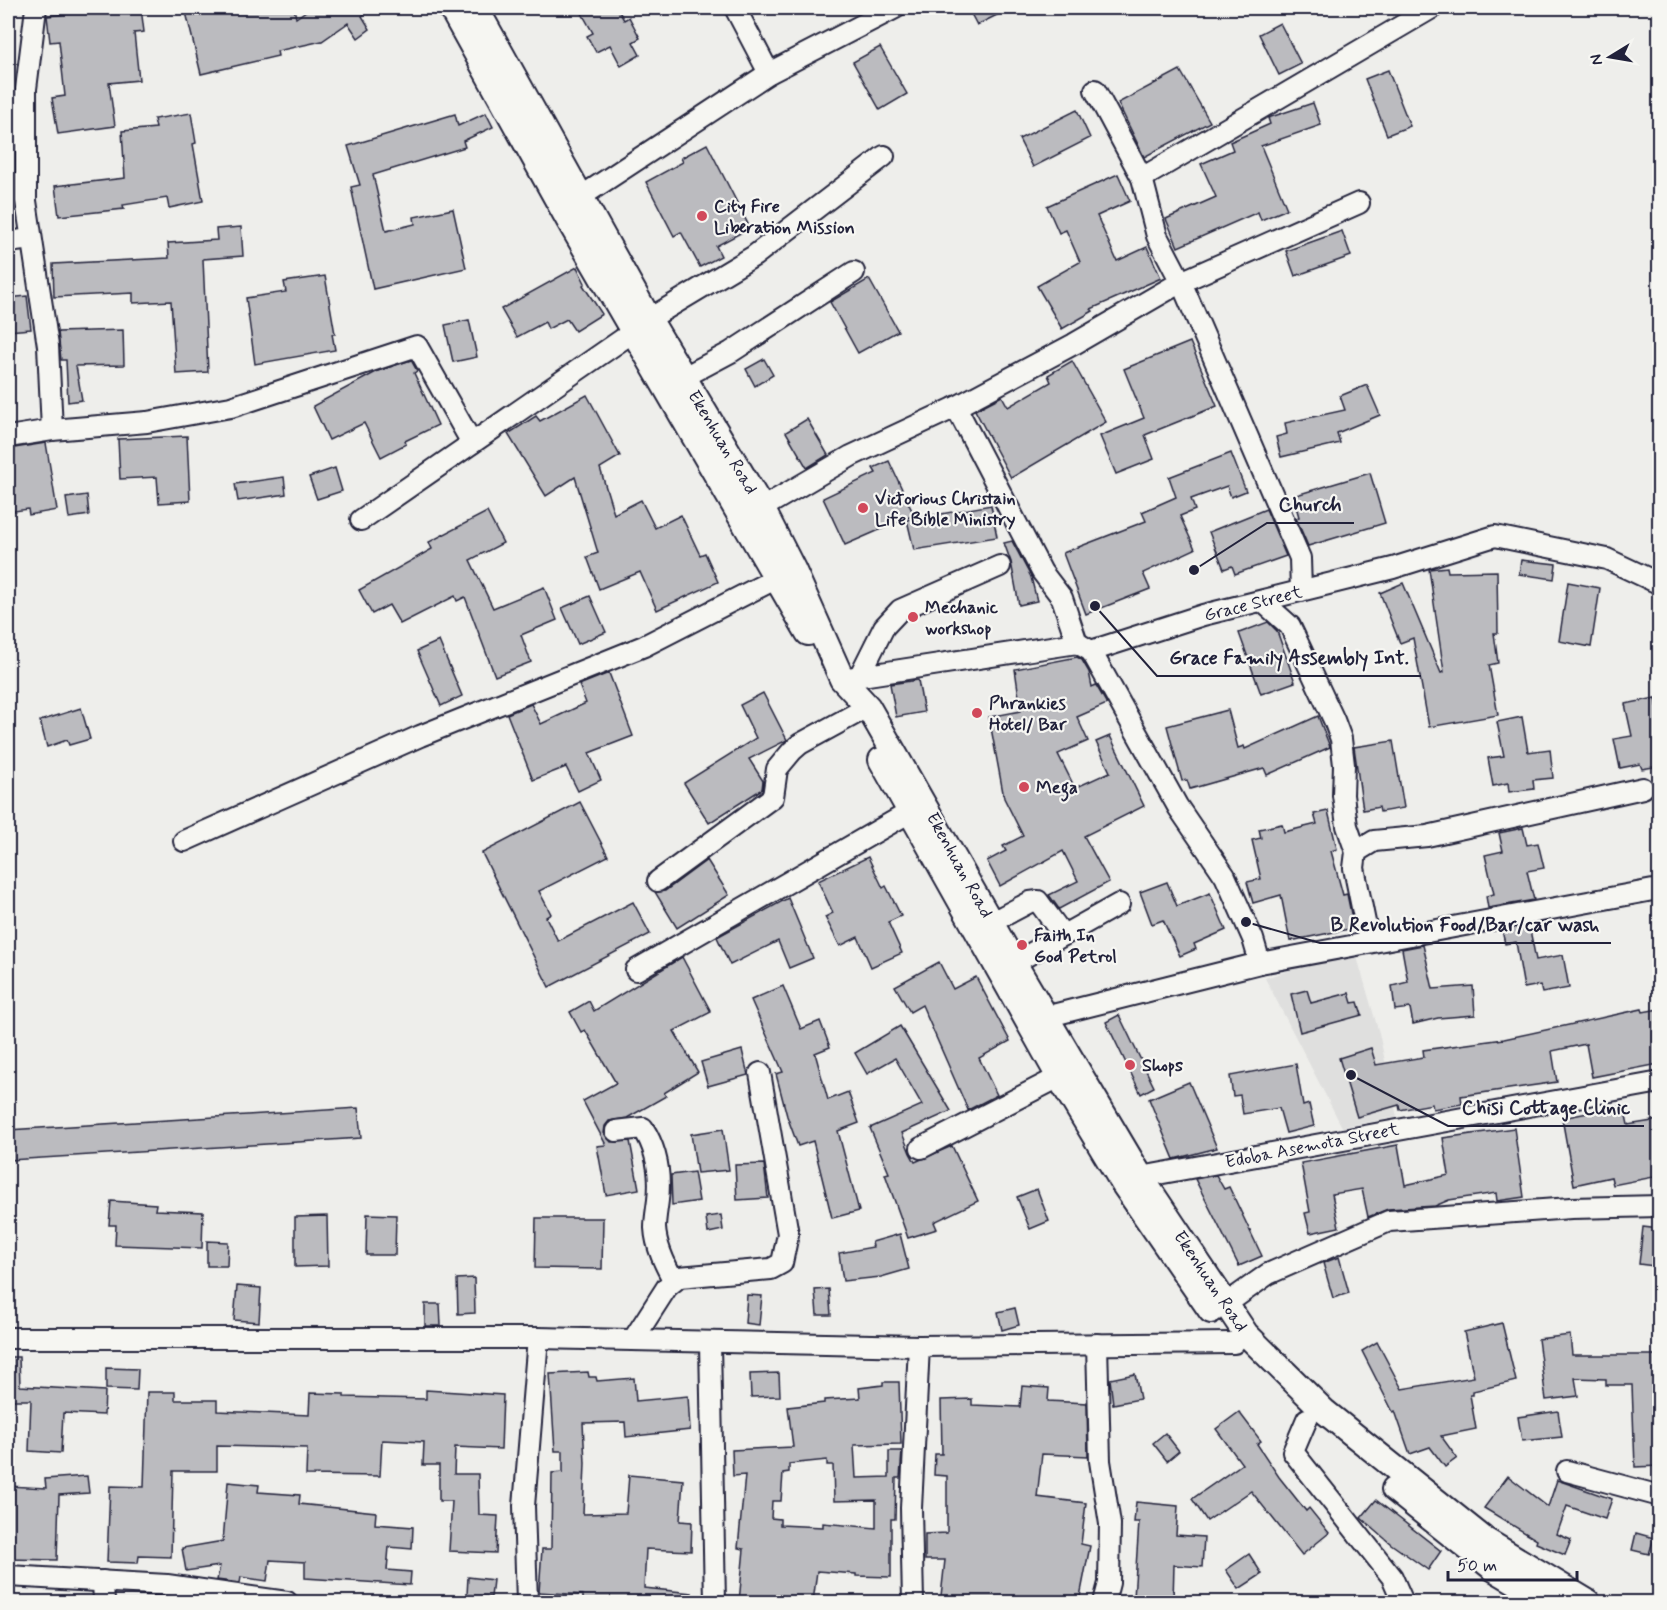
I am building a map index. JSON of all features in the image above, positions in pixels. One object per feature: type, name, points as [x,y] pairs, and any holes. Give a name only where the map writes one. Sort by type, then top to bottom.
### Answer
[{"type":"main road","name":"Ekenhuan Road","points":[[450,8],[641,325],[684,377],[762,508],[851,677],[1014,963],[1141,1177],[1226,1304],[1262,1351],[1324,1411],[1485,1540],[1588,1602]]},
{"type":"main road","name":"Ekenhuan Road","points":[[476,8],[582,196],[641,325],[775,579],[855,714],[1059,1077],[1124,1185],[1234,1342],[1307,1419],[1487,1564],[1550,1602]]},
{"type":"street","points":[[36,8],[26,89],[26,201],[48,346],[52,430]]},
{"type":"street","points":[[735,8],[769,73]]},
{"type":"street","points":[[582,196],[769,73],[895,8]]},
{"type":"street","points":[[1142,178],[1432,8]]},
{"type":"street","points":[[1095,90],[1142,178],[1157,236],[1181,282],[1300,558],[1301,591]]},
{"type":"street","points":[[361,520],[641,325],[754,256],[884,156]]},
{"type":"street","points":[[762,508],[851,456],[956,407],[1074,344],[1181,282],[1359,203]]},
{"type":"street","points":[[8,242],[31,239]]},
{"type":"street","points":[[684,377],[731,352],[854,272]]},
{"type":"street","points":[[8,437],[52,430],[147,422],[231,407],[417,346],[472,443]]},
{"type":"street","points":[[956,407],[1042,572],[1062,598],[1084,646],[1179,807],[1225,876],[1253,939],[1260,963]]},
{"type":"street","name":"Grace Street","points":[[851,677],[1084,646],[1394,568],[1495,536],[1607,559],[1659,584]]},
{"type":"street","points":[[851,677],[884,627],[900,610],[1000,566]]},
{"type":"street","points":[[184,841],[420,736],[644,646],[775,579]]},
{"type":"street","points":[[1262,601],[1290,626],[1341,739],[1344,765],[1343,795],[1347,826],[1356,852],[1354,868],[1369,942]]},
{"type":"street","points":[[658,881],[773,797],[777,769],[800,744],[855,714]]},
{"type":"street","points":[[1356,852],[1374,841],[1427,836],[1643,788]]},
{"type":"street","points":[[636,970],[910,812]]},
{"type":"street","points":[[1046,1017],[1260,963],[1653,890]]},
{"type":"street","points":[[992,922],[1030,902],[1038,902],[1063,935]]},
{"type":"street","points":[[1014,963],[1119,904]]},
{"type":"street","points":[[633,1340],[667,1287],[679,1277],[771,1269],[782,1263],[788,1234],[760,1073]]},
{"type":"street","points":[[921,1148],[1059,1077]]},
{"type":"street","name":"Edoba Asemota Street","points":[[1141,1177],[1659,1082]]},
{"type":"street","points":[[616,1131],[643,1128],[649,1136],[659,1167],[655,1227],[657,1241],[664,1263],[674,1281]]},
{"type":"street","points":[[1226,1304],[1268,1274],[1389,1221],[1570,1208],[1659,1206]]},
{"type":"street","points":[[8,1338],[538,1338],[919,1346],[1234,1342]]},
{"type":"street","points":[[527,1602],[524,1506],[538,1338]]},
{"type":"street","points":[[710,1343],[715,1602]]},
{"type":"street","points":[[1098,1344],[1100,1461],[1110,1524],[1109,1583],[1104,1602]]},
{"type":"street","points":[[913,1602],[911,1508],[919,1346]]},
{"type":"street","points":[[1307,1419],[1293,1452],[1392,1577],[1403,1602]]},
{"type":"street","points":[[1567,1471],[1659,1496]]},
{"type":"street","points":[[8,1576],[167,1585],[287,1602]]},
{"type":"street","points":[[103,1581],[104,1602]]},
{"type":"shaded area","points":[[1355,950],[1379,1033],[1397,1117],[1342,1127],[1265,978]]},
{"type":"building","points":[[141,8],[144,32],[134,33],[139,80],[109,83],[115,126],[58,134],[52,98],[65,96],[59,41],[50,42],[47,16]]},
{"type":"building","points":[[185,8],[294,8],[296,18],[310,8],[373,8],[362,16],[370,29],[358,38],[348,23],[322,41],[277,51],[278,56],[201,74]]},
{"type":"building","points":[[579,8],[617,8],[624,20],[629,17],[640,38],[633,42],[640,55],[621,66],[610,45],[596,52],[587,36],[593,33]]},
{"type":"building","points":[[968,8],[1011,8],[977,25]]},
{"type":"building","points":[[1280,23],[1301,64],[1279,75],[1259,34]]},
{"type":"building","points":[[880,47],[907,94],[880,110],[853,62]]},
{"type":"building","points":[[1180,70],[1210,122],[1144,157],[1118,103]]},
{"type":"building","points":[[1388,70],[1410,126],[1387,135],[1365,79]]},
{"type":"building","points":[[1313,103],[1321,125],[1261,146],[1287,209],[1261,220],[1258,212],[1178,247],[1166,219],[1216,197],[1201,164],[1233,150],[1230,142],[1270,124],[1268,118]]},
{"type":"building","points":[[1077,110],[1090,138],[1033,167],[1019,139]]},
{"type":"building","points":[[191,113],[196,143],[193,144],[203,201],[169,208],[167,198],[123,205],[124,209],[59,216],[55,186],[125,178],[122,131],[156,128],[154,119]]},
{"type":"building","points":[[486,113],[493,127],[463,141],[465,147],[373,175],[386,231],[415,224],[414,217],[453,209],[466,268],[373,289],[351,187],[360,185],[348,146],[455,114],[458,126]]},
{"type":"building","points":[[707,144],[750,228],[716,246],[721,256],[700,267],[681,232],[674,236],[646,182],[683,162],[681,158]]},
{"type":"building","points":[[1118,174],[1130,201],[1097,216],[1117,261],[1147,247],[1161,278],[1091,309],[1093,311],[1062,329],[1037,286],[1080,262],[1066,230],[1059,233],[1047,206]]},
{"type":"building","points":[[241,227],[243,256],[203,259],[208,372],[176,374],[171,301],[133,303],[133,293],[54,297],[53,264],[169,258],[168,243],[217,240],[216,229]]},
{"type":"building","points":[[1342,231],[1351,256],[1295,276],[1286,251]]},
{"type":"building","points":[[577,267],[585,283],[583,285],[602,314],[575,331],[567,319],[548,329],[545,322],[517,337],[501,309]]},
{"type":"building","points":[[325,276],[335,334],[332,334],[335,350],[255,364],[246,298],[286,292],[284,282]]},
{"type":"building","points":[[869,279],[898,331],[858,353],[830,302]]},
{"type":"building","points":[[27,296],[31,329],[8,331],[8,298]]},
{"type":"building","points":[[469,320],[477,357],[453,362],[445,325]]},
{"type":"building","points":[[123,330],[124,365],[76,366],[82,400],[68,402],[66,360],[61,360],[58,332]]},
{"type":"building","points":[[1190,342],[1217,406],[1145,435],[1154,459],[1116,474],[1100,436],[1144,418],[1124,369]]},
{"type":"building","points":[[764,359],[773,375],[755,386],[746,369]]},
{"type":"building","points":[[411,360],[417,371],[414,373],[438,425],[405,441],[406,444],[381,457],[364,423],[329,440],[313,406],[378,371]]},
{"type":"building","points":[[1072,361],[1106,422],[1011,478],[975,410],[1002,396],[1008,407],[1051,382],[1048,375]]},
{"type":"building","points":[[1367,385],[1380,415],[1337,433],[1340,443],[1281,457],[1276,437],[1287,434],[1285,423],[1345,410],[1340,396]]},
{"type":"building","points":[[587,395],[620,456],[600,468],[614,514],[641,500],[655,528],[681,515],[700,555],[705,553],[718,582],[657,610],[640,572],[599,589],[587,557],[598,553],[575,477],[546,496],[508,434],[536,416],[540,421]]},
{"type":"building","points":[[807,419],[828,455],[807,468],[786,432]]},
{"type":"building","points":[[187,436],[190,501],[159,503],[157,477],[120,479],[118,439]]},
{"type":"building","points":[[46,443],[57,510],[29,515],[28,509],[8,512],[8,449]]},
{"type":"building","points":[[1231,453],[1246,491],[1231,497],[1227,486],[1191,499],[1195,510],[1180,516],[1195,549],[1143,573],[1150,589],[1086,614],[1063,553],[1146,521],[1142,512],[1176,497],[1169,477]]},
{"type":"building","points":[[889,461],[914,515],[845,545],[823,498],[876,473],[873,468]]},
{"type":"building","points":[[335,468],[342,491],[317,499],[309,477]]},
{"type":"building","points":[[1370,473],[1385,523],[1308,546],[1296,518],[1299,517],[1293,496]]},
{"type":"building","points":[[284,477],[286,494],[238,501],[235,484]]},
{"type":"building","points":[[87,495],[89,515],[69,518],[66,498]]},
{"type":"building","points":[[991,505],[997,537],[914,550],[907,520]]},
{"type":"building","points":[[1266,509],[1286,556],[1235,574],[1232,566],[1224,569],[1209,532]]},
{"type":"building","points":[[487,512],[503,543],[470,560],[493,608],[544,587],[557,620],[521,635],[531,662],[495,676],[465,597],[457,601],[455,596],[400,624],[389,605],[372,614],[359,590],[432,549],[429,542]]},
{"type":"building","points":[[1012,541],[1031,577],[1037,601],[1019,605],[1011,562],[1004,543]]},
{"type":"building","points":[[1521,560],[1556,564],[1554,579],[1519,574]]},
{"type":"building","points":[[1447,567],[1448,572],[1497,571],[1498,633],[1494,633],[1498,663],[1489,665],[1498,715],[1429,727],[1413,638],[1400,643],[1380,593],[1403,583],[1441,673],[1444,672],[1429,569]]},
{"type":"building","points":[[1568,582],[1600,588],[1591,647],[1559,641]]},
{"type":"building","points":[[590,596],[606,632],[578,644],[562,608]]},
{"type":"building","points":[[1268,622],[1277,631],[1295,682],[1261,694],[1239,633]]},
{"type":"building","points":[[439,641],[462,696],[441,706],[417,651]]},
{"type":"building","points":[[1077,657],[1082,660],[1089,672],[1092,687],[1096,685],[1107,704],[1077,717],[1088,741],[1058,754],[1075,788],[1110,772],[1096,742],[1110,736],[1144,806],[1084,836],[1109,882],[1059,909],[1049,895],[1078,881],[1063,851],[1000,886],[987,861],[1006,851],[1003,846],[1023,836],[1004,798],[989,717],[1021,711],[1015,669]]},
{"type":"building","points":[[609,673],[633,736],[589,753],[601,780],[578,791],[566,767],[533,780],[507,714],[531,704],[541,724],[586,703],[579,685]]},
{"type":"building","points":[[918,680],[924,712],[896,717],[890,684]]},
{"type":"building","points":[[763,693],[787,740],[749,759],[763,781],[762,789],[709,823],[684,783],[756,738],[740,705]]},
{"type":"building","points":[[1656,698],[1659,716],[1659,766],[1642,769],[1640,764],[1620,768],[1614,739],[1632,736],[1625,704]]},
{"type":"building","points":[[81,708],[90,739],[69,745],[67,740],[47,747],[40,721]]},
{"type":"building","points":[[1228,710],[1238,748],[1244,746],[1245,749],[1318,716],[1330,747],[1267,775],[1264,768],[1190,789],[1187,780],[1182,781],[1167,726]]},
{"type":"building","points":[[1522,717],[1528,752],[1550,749],[1553,778],[1533,780],[1534,789],[1509,792],[1508,783],[1493,786],[1488,758],[1504,756],[1497,722]]},
{"type":"building","points":[[1393,741],[1404,808],[1380,812],[1379,807],[1363,810],[1354,747]]},
{"type":"building","points":[[580,802],[608,856],[539,891],[551,914],[546,917],[558,941],[633,902],[650,934],[549,987],[482,853]]},
{"type":"building","points":[[1328,811],[1337,849],[1331,851],[1343,895],[1347,894],[1354,928],[1290,941],[1281,895],[1253,903],[1247,882],[1261,879],[1252,840],[1261,838],[1259,829],[1282,824],[1284,832],[1317,824],[1314,814]]},
{"type":"building","points":[[1523,828],[1527,845],[1538,843],[1544,868],[1527,871],[1534,900],[1488,908],[1486,896],[1494,894],[1485,855],[1503,851],[1499,833]]},
{"type":"building","points":[[868,857],[883,888],[886,886],[901,916],[888,922],[902,953],[871,967],[858,937],[840,946],[825,917],[833,913],[818,881]]},
{"type":"building","points":[[707,860],[729,895],[677,928],[655,892],[665,891]]},
{"type":"building","points":[[1167,882],[1177,906],[1210,893],[1226,930],[1194,944],[1196,949],[1180,956],[1163,920],[1152,924],[1140,892]]},
{"type":"building","points":[[788,898],[813,958],[789,968],[778,941],[730,965],[717,937]]},
{"type":"building","points":[[1529,925],[1536,960],[1563,955],[1569,988],[1542,993],[1540,985],[1524,988],[1516,942],[1505,944],[1502,930]]},
{"type":"building","points":[[1423,945],[1433,989],[1473,986],[1475,1015],[1438,1018],[1413,1024],[1410,1008],[1395,1010],[1392,986],[1408,982],[1402,949]]},
{"type":"building","points":[[682,957],[711,1012],[674,1031],[698,1072],[664,1093],[666,1096],[627,1118],[609,1121],[605,1126],[604,1133],[611,1142],[630,1141],[639,1189],[606,1195],[597,1146],[606,1145],[583,1101],[616,1083],[585,1030],[581,1032],[570,1012],[589,1001],[594,1011]]},
{"type":"building","points":[[939,962],[953,989],[976,977],[1010,1041],[979,1058],[997,1095],[968,1110],[922,1005],[910,1012],[895,986]]},
{"type":"building","points":[[783,986],[801,1029],[820,1021],[830,1047],[815,1053],[828,1100],[848,1092],[859,1123],[838,1131],[859,1211],[832,1218],[813,1141],[798,1146],[787,1116],[776,1074],[783,1072],[751,1000]]},
{"type":"building","points":[[1307,990],[1311,1003],[1349,993],[1352,1003],[1358,1002],[1362,1015],[1300,1032],[1291,994]]},
{"type":"building","points":[[1642,1009],[1643,1012],[1659,1009],[1659,1064],[1592,1077],[1586,1044],[1552,1051],[1557,1082],[1461,1096],[1462,1104],[1433,1109],[1432,1104],[1400,1110],[1399,1105],[1357,1117],[1339,1058],[1371,1048],[1376,1065],[1424,1057],[1423,1050],[1504,1039]]},
{"type":"building","points":[[1119,1015],[1154,1087],[1141,1094],[1106,1022]]},
{"type":"building","points":[[900,1026],[951,1111],[902,1133],[910,1153],[915,1162],[952,1146],[978,1201],[934,1222],[937,1229],[908,1238],[885,1174],[889,1173],[870,1128],[922,1105],[895,1058],[867,1074],[855,1053]]},
{"type":"building","points":[[742,1050],[748,1075],[708,1086],[701,1062]]},
{"type":"building","points":[[1296,1064],[1303,1106],[1309,1104],[1314,1126],[1286,1133],[1279,1108],[1243,1114],[1240,1095],[1233,1096],[1230,1076]]},
{"type":"building","points":[[1189,1082],[1217,1148],[1174,1159],[1149,1099]]},
{"type":"building","points":[[1624,1106],[1628,1125],[1659,1120],[1659,1176],[1613,1185],[1611,1177],[1574,1185],[1562,1118]]},
{"type":"building","points":[[358,1108],[361,1138],[10,1160],[8,1130]]},
{"type":"building","points":[[1514,1128],[1524,1197],[1497,1201],[1496,1193],[1449,1200],[1435,1206],[1388,1209],[1368,1217],[1362,1189],[1332,1194],[1339,1227],[1310,1233],[1305,1213],[1310,1212],[1301,1163],[1398,1145],[1405,1185],[1449,1175],[1443,1138]]},
{"type":"building","points":[[723,1129],[729,1170],[697,1173],[691,1134]]},
{"type":"building","points":[[764,1164],[768,1198],[737,1200],[735,1165]]},
{"type":"building","points":[[694,1172],[699,1201],[672,1205],[671,1175]]},
{"type":"building","points":[[1216,1175],[1224,1189],[1229,1187],[1262,1256],[1239,1266],[1195,1179]]},
{"type":"building","points":[[1037,1189],[1049,1221],[1030,1229],[1017,1197]]},
{"type":"building","points":[[111,1201],[156,1204],[155,1210],[203,1212],[202,1248],[115,1245],[116,1225],[109,1225]]},
{"type":"building","points":[[367,1214],[396,1215],[395,1255],[366,1255]]},
{"type":"building","points":[[721,1215],[723,1230],[708,1233],[706,1217]]},
{"type":"building","points":[[327,1216],[328,1266],[295,1267],[295,1217]]},
{"type":"building","points":[[536,1218],[603,1218],[602,1269],[535,1268]]},
{"type":"building","points":[[1643,1227],[1659,1229],[1654,1266],[1639,1264]]},
{"type":"building","points":[[900,1234],[909,1269],[881,1277],[843,1281],[839,1253],[873,1247],[872,1242]]},
{"type":"building","points":[[207,1241],[228,1242],[227,1266],[207,1266]]},
{"type":"building","points":[[1339,1257],[1349,1293],[1333,1298],[1323,1263]]},
{"type":"building","points":[[474,1278],[475,1313],[458,1314],[457,1279]]},
{"type":"building","points":[[237,1286],[261,1288],[259,1322],[234,1320]]},
{"type":"building","points":[[829,1289],[831,1315],[817,1315],[815,1290]]},
{"type":"building","points":[[747,1295],[762,1296],[759,1325],[745,1323]]},
{"type":"building","points":[[425,1304],[440,1304],[441,1326],[425,1326]]},
{"type":"building","points":[[1015,1308],[1019,1325],[1002,1330],[998,1312]]},
{"type":"building","points":[[1502,1323],[1516,1381],[1473,1391],[1473,1395],[1470,1395],[1476,1429],[1441,1436],[1457,1458],[1445,1467],[1430,1447],[1410,1454],[1395,1411],[1393,1412],[1362,1351],[1377,1342],[1402,1389],[1474,1377],[1464,1332]]},
{"type":"building","points":[[1570,1335],[1572,1355],[1659,1355],[1659,1466],[1635,1467],[1632,1385],[1606,1385],[1606,1379],[1575,1378],[1578,1396],[1546,1400],[1538,1339]]},
{"type":"building","points":[[8,1357],[19,1357],[20,1386],[105,1391],[104,1415],[63,1413],[61,1453],[29,1451],[31,1400],[8,1400]]},
{"type":"building","points":[[106,1368],[138,1369],[137,1390],[106,1389]]},
{"type":"building","points":[[588,1372],[589,1377],[596,1377],[597,1381],[634,1378],[636,1401],[688,1396],[690,1430],[626,1437],[625,1422],[583,1423],[585,1463],[583,1514],[626,1513],[629,1475],[683,1480],[680,1521],[692,1522],[691,1551],[646,1549],[644,1588],[692,1593],[692,1602],[583,1602],[583,1595],[539,1592],[542,1549],[551,1549],[552,1473],[563,1472],[563,1451],[555,1451],[550,1374]]},
{"type":"building","points":[[779,1373],[780,1396],[751,1397],[750,1374]]},
{"type":"building","points":[[1135,1374],[1140,1399],[1113,1404],[1110,1379]]},
{"type":"building","points":[[883,1382],[899,1382],[901,1444],[854,1445],[856,1478],[889,1477],[889,1451],[902,1451],[900,1478],[896,1478],[895,1519],[891,1519],[891,1577],[856,1576],[856,1574],[817,1571],[813,1602],[739,1602],[744,1549],[738,1548],[745,1475],[733,1476],[732,1450],[793,1447],[788,1407],[824,1403],[824,1400],[860,1398],[859,1388],[883,1385]],"holes":[[[827,1460],[827,1465],[833,1465],[834,1501],[876,1500],[876,1528],[823,1523],[823,1527],[780,1525],[780,1519],[771,1518],[772,1501],[781,1501],[783,1473],[789,1472],[789,1464]]]},
{"type":"building","points":[[1022,1386],[1049,1388],[1048,1401],[1087,1403],[1088,1456],[1042,1454],[1037,1497],[1086,1503],[1081,1544],[1090,1546],[1079,1602],[990,1602],[941,1596],[945,1560],[925,1560],[925,1534],[947,1533],[947,1476],[934,1475],[935,1454],[942,1454],[941,1400],[972,1399],[972,1405],[1020,1407]]},
{"type":"building","points":[[426,1390],[503,1395],[501,1449],[455,1447],[454,1474],[478,1474],[479,1515],[498,1516],[496,1553],[449,1551],[452,1501],[439,1501],[439,1465],[423,1465],[424,1442],[382,1440],[380,1476],[306,1475],[307,1448],[217,1446],[217,1471],[173,1471],[171,1557],[139,1556],[138,1563],[107,1562],[110,1486],[144,1487],[147,1392],[175,1392],[175,1400],[217,1400],[217,1411],[309,1415],[310,1393],[344,1394],[344,1397],[426,1399]]},
{"type":"building","points":[[1558,1411],[1562,1437],[1522,1441],[1518,1417]]},
{"type":"building","points":[[1239,1412],[1261,1441],[1257,1444],[1279,1477],[1306,1511],[1309,1508],[1329,1533],[1302,1555],[1251,1491],[1207,1521],[1192,1499],[1242,1464],[1216,1429]]},
{"type":"building","points":[[1165,1433],[1179,1451],[1167,1461],[1153,1443]]},
{"type":"building","points":[[87,1476],[89,1493],[59,1495],[57,1560],[8,1559],[8,1486],[46,1488],[45,1479]]},
{"type":"building","points":[[1508,1476],[1548,1507],[1557,1480],[1612,1499],[1605,1519],[1567,1506],[1557,1534],[1571,1540],[1565,1555],[1536,1543],[1537,1540],[1484,1508]]},
{"type":"building","points":[[228,1482],[259,1485],[258,1492],[300,1495],[299,1504],[376,1512],[375,1524],[413,1527],[412,1549],[389,1547],[387,1570],[411,1572],[410,1585],[305,1578],[305,1562],[270,1560],[267,1581],[241,1577],[240,1583],[217,1580],[220,1566],[186,1571],[182,1548],[223,1541]]},
{"type":"building","points":[[1376,1500],[1441,1551],[1428,1570],[1391,1544],[1361,1518]]},
{"type":"building","points":[[1136,1502],[1178,1506],[1176,1535],[1204,1537],[1202,1567],[1174,1565],[1173,1600],[1134,1598],[1139,1522],[1134,1522]]},
{"type":"building","points":[[1636,1533],[1654,1538],[1649,1554],[1632,1550]]},
{"type":"building","points":[[1249,1554],[1262,1574],[1239,1589],[1226,1570]]},
{"type":"building","points":[[468,1577],[493,1580],[491,1597],[467,1595]]},
{"type":"place","name":"City Fire Liberation Mission","points":[[702,216]]},
{"type":"place","name":"Victorious Christain Life Bible Ministry","points":[[863,508]]},
{"type":"place","name":"Church","points":[[1194,570]]},
{"type":"place","name":"Grace Family Assembly Int.","points":[[1095,606]]},
{"type":"place","name":"Mechanic workshop","points":[[913,617]]},
{"type":"place","name":"Phrankies Hotel/ Bar","points":[[977,713]]},
{"type":"place","name":"Mega","points":[[1024,787]]},
{"type":"place","name":"B Revolution Food/Bar/car wash","points":[[1246,922]]},
{"type":"place","name":"Faith In God Petrol","points":[[1022,945]]},
{"type":"place","name":"Shops","points":[[1130,1065]]},
{"type":"place","name":"Chisi Cottage Clinic","points":[[1351,1075]]}]
